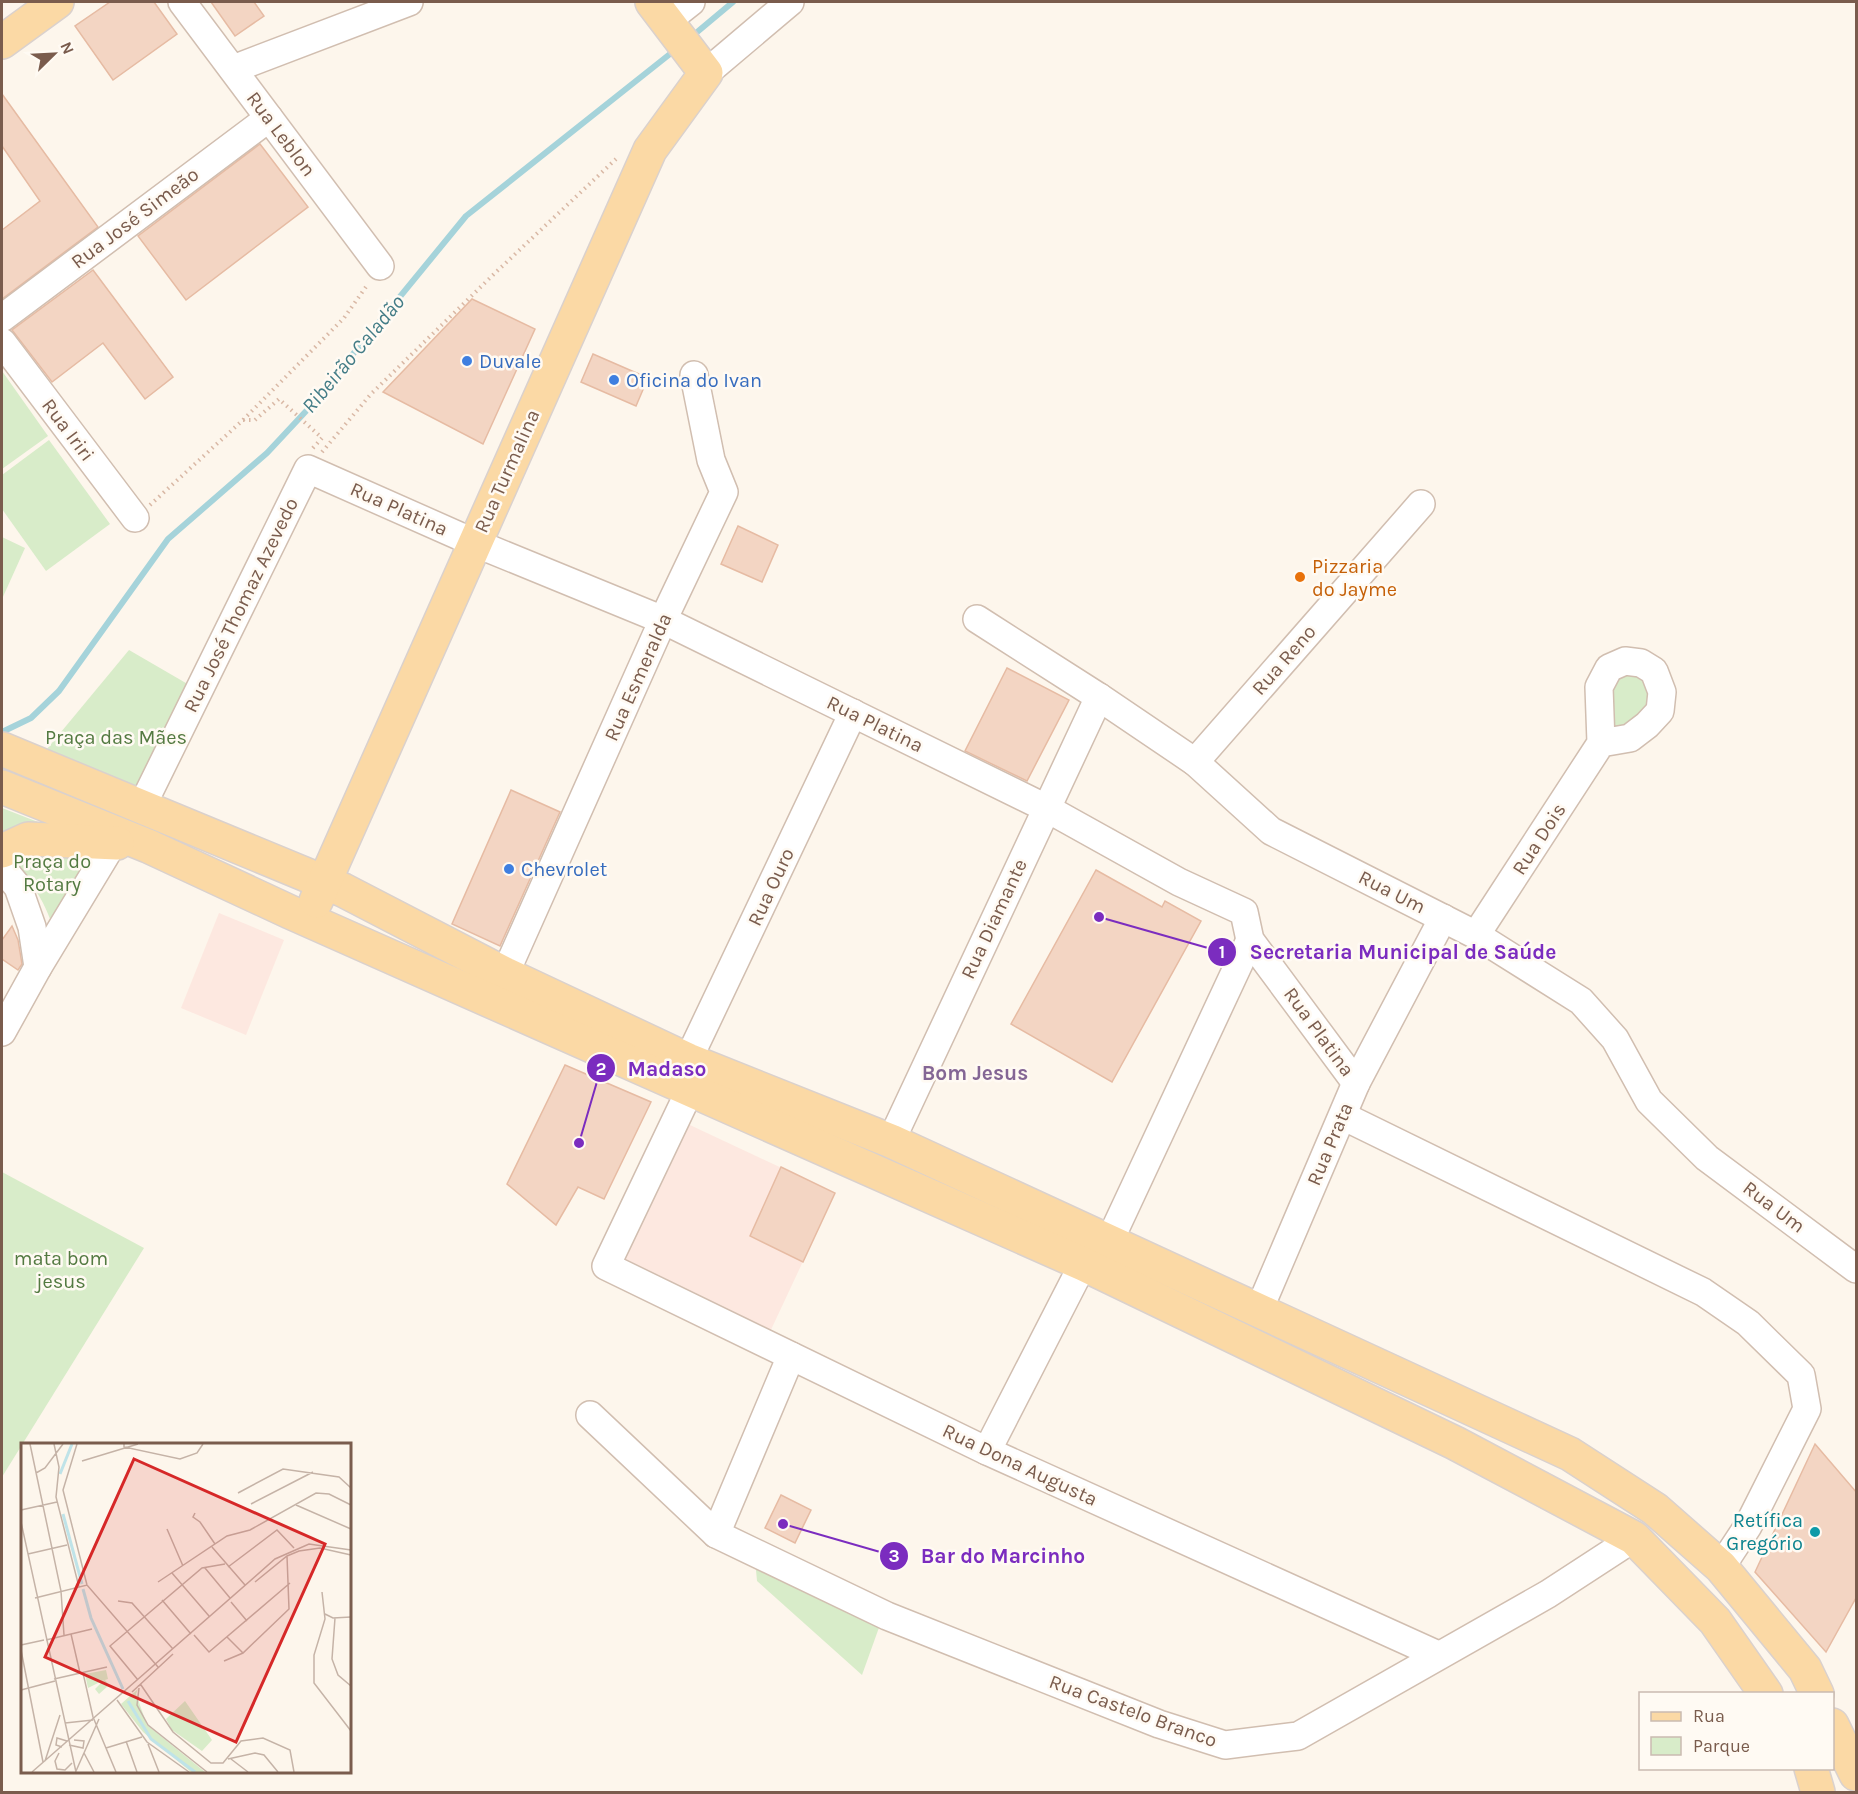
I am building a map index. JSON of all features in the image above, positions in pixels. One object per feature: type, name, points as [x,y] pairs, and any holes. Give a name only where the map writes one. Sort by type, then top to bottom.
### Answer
[{"type":"main road","points":[[2,15],[20,2]]},
{"type":"main road","points":[[2,42],[57,2]]},
{"type":"main road","points":[[670,13],[705,71]]},
{"type":"main road","name":"Rua Turmalina","points":[[309,919],[650,150],[705,71]]},
{"type":"main road","points":[[2,749],[343,890],[505,974],[689,1075],[1455,1443],[1634,1538],[1715,1622],[1765,1692]]},
{"type":"main road","points":[[14,793],[103,834],[148,846],[309,919],[689,1075],[891,1141],[1570,1454],[1655,1509],[1721,1567],[1805,1669],[1816,1692]]},
{"type":"main road","points":[[2,851],[28,839],[103,834]]},
{"type":"main road","points":[[1834,1727],[1857,1774]]},
{"type":"main road","points":[[1812,1770],[1818,1792]]},
{"type":"street","name":"Rua Leblon","points":[[182,2],[380,266]]},
{"type":"street","points":[[233,69],[409,2]]},
{"type":"street","points":[[705,71],[789,2]]},
{"type":"street","name":"Rua José Simeão","points":[[2,318],[269,118]]},
{"type":"street","name":"Rua Iriri","points":[[4,350],[135,518]]},
{"type":"street","name":"Rua Esmeralda","points":[[505,974],[663,620],[724,492],[711,460],[694,375]]},
{"type":"street","name":"Rua Platina","points":[[308,469],[475,543],[663,620],[1046,808],[1179,882],[1244,912],[1250,940],[1356,1083]]},
{"type":"street","name":"Rua José Thomaz Azevedo","points":[[142,806],[308,469]]},
{"type":"street","name":"Rua Reno","points":[[1195,762],[1421,504]]},
{"type":"street","name":"Rua Um","points":[[977,619],[1195,762],[1271,831],[1476,935],[1581,1001],[1615,1039],[1649,1101],[1707,1158],[1857,1269]]},
{"type":"street","name":"Rua Diamante","points":[[891,1141],[1099,697]]},
{"type":"street","name":"Rua Ouro","points":[[606,1266],[689,1075],[853,713]]},
{"type":"street","name":"Rua Dois","points":[[1476,935],[1601,743]]},
{"type":"street","points":[[2,1032],[38,967],[103,834]]},
{"type":"street","points":[[2,868],[18,887],[32,927],[38,967]]},
{"type":"street","name":"Rua Prata","points":[[1258,1310],[1356,1083],[1443,918]]},
{"type":"street","points":[[1109,1242],[1250,940]]},
{"type":"street","points":[[1343,1116],[1703,1292],[1748,1323],[1801,1375],[1807,1409],[1748,1526],[1721,1567]]},
{"type":"street","points":[[987,1451],[1083,1264]]},
{"type":"street","name":"Rua Dona Augusta","points":[[606,1266],[987,1451],[1438,1655]]},
{"type":"street","points":[[716,1534],[791,1356]]},
{"type":"street","name":"Rua Castelo Branco","points":[[590,1414],[716,1534],[887,1616],[1159,1724],[1225,1745],[1298,1736],[1548,1594],[1634,1538]]},
{"type":"path","points":[[308,469],[371,394],[494,274],[625,152]]},
{"type":"path","points":[[135,518],[243,420],[344,318],[380,266]]},
{"type":"path","points":[[243,420],[255,420],[279,399],[322,438]]},
{"type":"shaded area","points":[[219,913],[284,940],[246,1035],[181,1008]]},
{"type":"shaded area","points":[[675,1118],[835,1193],[769,1334],[610,1259]]},
{"type":"green space","points":[[2,371],[48,436],[2,469]]},
{"type":"green space","points":[[49,440],[110,524],[46,571],[2,509],[2,475]]},
{"type":"green space","points":[[2,537],[25,548],[2,599]]},
{"type":"green space","name":"Praça das Mães","points":[[129,650],[191,686],[148,776],[137,786],[127,789],[42,755]]},
{"type":"green space","points":[[1627,667],[1654,687],[1644,721],[1607,733],[1605,688]]},
{"type":"green space","points":[[2,808],[74,836],[2,847]]},
{"type":"green space","name":"Praça do Rotary","points":[[75,849],[85,860],[52,924],[33,887],[5,856]]},
{"type":"green space","name":"mata bom jesus","points":[[2,1172],[144,1248],[2,1477]]},
{"type":"green space","points":[[755,1559],[881,1622],[862,1675],[757,1581]]},
{"type":"building","points":[[110,2],[154,2],[177,34],[113,80],[75,26]]},
{"type":"building","points":[[211,2],[254,2],[264,16],[235,36]]},
{"type":"building","points":[[2,94],[98,227],[2,299],[2,230],[40,201],[2,146]]},
{"type":"building","points":[[260,144],[308,207],[186,300],[138,236]]},
{"type":"building","points":[[93,270],[173,377],[145,399],[103,343],[52,382],[12,330]]},
{"type":"building","name":"Duvale","points":[[472,299],[535,329],[483,444],[383,392]]},
{"type":"building","name":"Oficina do Ivan","points":[[593,354],[648,378],[636,406],[581,382]]},
{"type":"building","points":[[738,526],[778,545],[762,582],[721,564]]},
{"type":"building","points":[[1007,668],[1069,700],[1027,781],[965,751]]},
{"type":"building","name":"Chevrolet","points":[[511,790],[560,812],[500,946],[452,924]]},
{"type":"building","points":[[1096,870],[1162,907],[1165,901],[1201,921],[1112,1082],[1011,1024]]},
{"type":"building","points":[[12,926],[18,940],[22,964],[18,970],[2,959],[2,940]]},
{"type":"building","points":[[565,1065],[651,1102],[604,1199],[578,1187],[556,1225],[507,1184]]},
{"type":"building","points":[[781,1167],[835,1193],[803,1262],[750,1236]]},
{"type":"building","name":"Retífica Gregório","points":[[1815,1444],[1857,1493],[1857,1596],[1826,1652],[1755,1572]]},
{"type":"building","points":[[781,1495],[811,1510],[795,1543],[765,1528]]},
{"type":"waterway","name":"Ribeirão Caladão","points":[[690,38],[733,2]]},
{"type":"waterway","name":"Ribeirão Caladão","points":[[2,732],[31,718],[59,691],[168,539],[267,453],[308,409],[466,216],[675,50]]},
{"type":"place","name":"Duvale","points":[[467,361]]},
{"type":"place","name":"Oficina do Ivan","points":[[614,380]]},
{"type":"place","name":"Pizzaria do Jayme","points":[[1300,577]]},
{"type":"place","name":"Chevrolet","points":[[509,869]]},
{"type":"place","name":"Secretaria Municipal de Saúde","points":[[1099,917]]},
{"type":"place","name":"Madaso","points":[[579,1143]]},
{"type":"place","name":"Bar do Marcinho","points":[[783,1524]]},
{"type":"place","name":"Retífica Gregório","points":[[1815,1532]]},
{"type":"district","name":"Bom Jesus","points":[[975,1073]]}]
